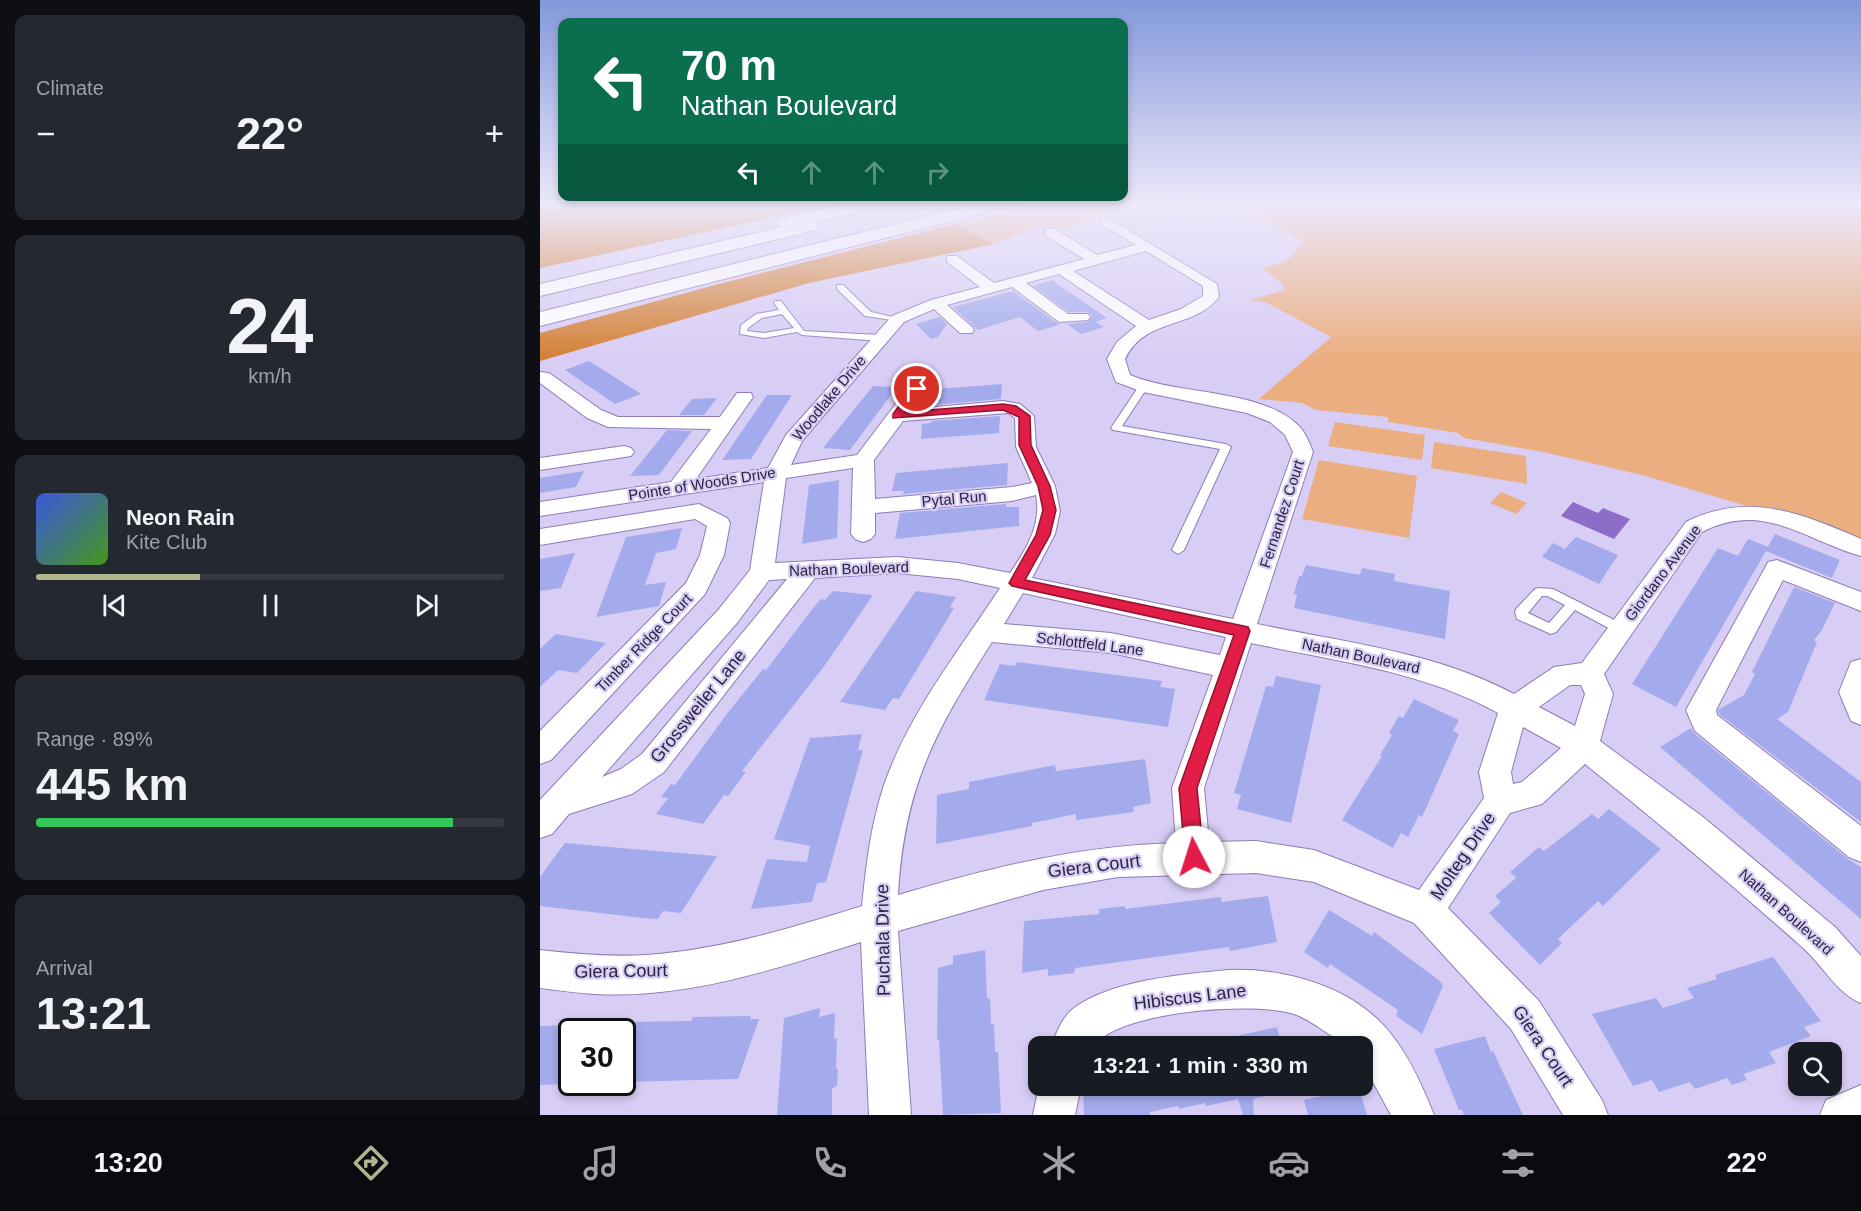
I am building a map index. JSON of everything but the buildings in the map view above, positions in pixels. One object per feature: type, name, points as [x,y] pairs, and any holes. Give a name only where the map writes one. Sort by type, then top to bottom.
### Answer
[{"type":"highway","points":[[540,278],[645,256]]},
{"type":"highway","points":[[540,290],[678,256]]},
{"type":"highway","points":[[540,304],[740,256]]},
{"type":"highway","points":[[540,319],[790,256]]},
{"type":"street","points":[[1089,256],[1095,260]]},
{"type":"street","name":"Woodlake Drive","points":[[540,823],[728,616],[762,572],[776,473],[793,439],[898,319],[936,303],[1110,256]]},
{"type":"street","name":"Fernandez Court","points":[[1164,256],[1210,284],[1211,297],[1202,306],[1147,326],[1125,340],[1116,359],[1122,378],[1142,388],[1263,411],[1286,424],[1301,442],[1303,452],[1188,788],[1194,857]]},
{"type":"street","points":[[952,259],[990,287]]},
{"type":"street","points":[[1061,269],[1147,326]]},
{"type":"street","points":[[1013,281],[1065,319],[1082,317]]},
{"type":"street","points":[[936,303],[966,330]]},
{"type":"street","points":[[543,377],[606,421],[646,425],[725,423]]},
{"type":"street","points":[[540,398],[560,389]]},
{"type":"street","points":[[863,534],[864,460],[917,389]]},
{"type":"street","points":[[679,487],[744,397]]},
{"type":"street","name":"Puchala Drive","points":[[890,1115],[879,919],[888,837],[900,786],[915,749],[1017,583],[1048,522],[1050,510],[1044,486],[1025,445],[1024,416],[1020,411],[1003,407],[897,416]]},
{"type":"street","points":[[605,474],[646,425]]},
{"type":"street","points":[[540,464],[624,452]]},
{"type":"street","name":"Pointe of Woods Drive","points":[[540,509],[864,460]]},
{"type":"street","name":"Pytal Run","points":[[863,507],[1012,494],[1044,486]]},
{"type":"street","name":"Timber Ridge Court","points":[[540,537],[699,511],[719,523],[712,555],[696,588],[540,751]]},
{"type":"street","name":"Giordano Avenue","points":[[1590,673],[1694,526],[1705,519],[1724,514],[1748,512],[1777,517],[1801,523],[1861,548]]},
{"type":"street","name":"Nathan Boulevard","points":[[762,572],[897,565],[958,571],[1428,669],[1480,689],[1584,746],[1709,843],[1822,940],[1861,984]]},
{"type":"street","points":[[1861,602],[1777,568],[1701,710],[1705,722],[1861,846]]},
{"type":"street","name":"Grossweiler Lane","points":[[559,802],[614,788],[634,778],[653,763],[808,570]]},
{"type":"street","name":"Schlottfeld Lane","points":[[986,632],[1111,643],[1230,668]]},
{"type":"street","points":[[1514,709],[1564,675],[1590,673],[1599,694],[1584,746]]},
{"type":"street","name":"Molteg Drive","points":[[1500,801],[1495,772],[1514,709]]},
{"type":"street","name":"Molteg Drive","points":[[1426,910],[1500,801],[1531,794],[1584,746]]},
{"type":"street","name":"Giera Court","points":[[540,969],[606,975],[646,974],[706,967],[765,954],[960,894],[1043,873],[1118,861],[1256,857],[1314,866],[1426,910],[1525,1015],[1587,1115]]},
{"type":"street","name":"Hibiscus Lane","points":[[1078,1036],[1088,1022],[1119,1006],[1212,992],[1268,989],[1314,1002],[1360,1031],[1364,1036]]},
{"type":"street","name":"Hibiscus Lane","points":[[1373,1047],[1393,1071],[1413,1115]]},
{"type":"street","points":[[1054,1115],[1058,1096]]},
{"type":"street","points":[[1841,1115],[1861,1106]]},
{"type":"lane","points":[[840,287],[868,314],[898,319]]},
{"type":"lane","points":[[798,329],[771,336],[753,336],[743,333],[744,327],[750,321],[781,307],[802,333],[880,338]]},
{"type":"lane","points":[[1142,388],[1116,428],[1226,447],[1179,550]]},
{"type":"lane","points":[[1573,604],[1621,629]]},
{"type":"shaded area","points":[[540,256],[595,256],[540,268]]},
{"type":"shaded area","points":[[829,256],[937,256],[809,283],[540,361],[540,333]]},
{"type":"shaded area","points":[[1291,256],[1861,256],[1861,541],[1788,511],[1747,506],[1642,475],[1543,452],[1464,438],[1458,433],[1388,422],[1388,417],[1316,410],[1302,403],[1259,399],[1331,337],[1267,303],[1250,300],[1285,290],[1280,281],[1263,269]]},
{"type":"shaded area","points":[[1335,422],[1425,435],[1422,460],[1328,446]]},
{"type":"shaded area","points":[[1434,442],[1526,456],[1527,484],[1431,468]]},
{"type":"shaded area","points":[[1319,460],[1417,476],[1409,538],[1302,519]]},
{"type":"shaded area","points":[[1501,492],[1527,503],[1516,514],[1490,503]]},
{"type":"shaded area","points":[[1573,502],[1598,513],[1603,508],[1630,519],[1614,539],[1561,516]]},
{"type":"route","points":[[917,389],[897,416],[1003,407],[1020,411],[1024,416],[1025,445],[1044,486],[1050,510],[1043,535],[1017,583],[1243,631],[1188,788],[1194,857]]}]
